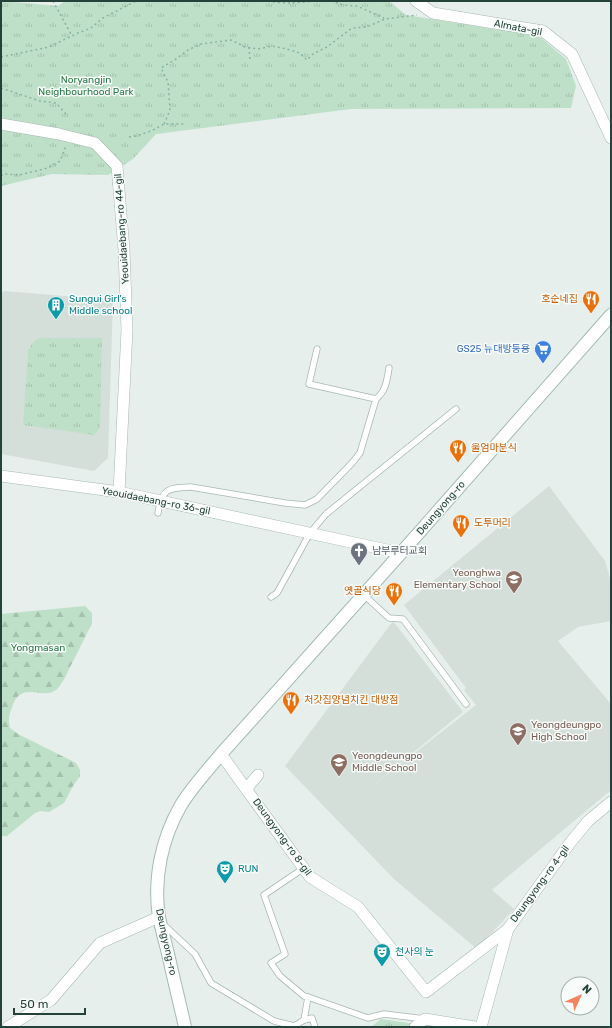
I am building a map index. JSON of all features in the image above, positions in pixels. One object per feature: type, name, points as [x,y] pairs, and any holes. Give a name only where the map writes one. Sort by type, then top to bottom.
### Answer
[{"type":"street","name":"Almata-gil","points":[[416,1],[433,13],[543,30],[572,54],[611,138]]},
{"type":"street","name":"Yeouidaebang-ro 44-gil","points":[[1,124],[95,143],[117,166],[124,250],[127,330],[119,492]]},
{"type":"street","name":"Deungyong-ro","points":[[185,1027],[160,920],[157,896],[161,856],[166,838],[182,805],[192,789],[221,754],[364,595],[611,315]]},
{"type":"street","name":"Yeouidaebang-ro 36-gil","points":[[1,476],[119,492],[401,553]]},
{"type":"street","points":[[221,754],[246,789]]},
{"type":"street","name":"Deungyong-ro 8-gil","points":[[258,776],[246,789],[310,877],[358,908],[426,992],[508,929]]},
{"type":"street","name":"Deungyong-ro 4-gil","points":[[481,1027],[508,929],[570,843],[588,821],[611,802]]},
{"type":"street","points":[[8,1027],[51,1000],[100,943],[160,920]]},
{"type":"street","points":[[415,1027],[425,1019],[475,1027]]},
{"type":"lane","points":[[317,349],[309,384],[376,399]]},
{"type":"lane","points":[[158,513],[160,500],[166,491],[175,488],[191,487],[305,505],[317,499],[360,454],[376,399],[382,394],[387,382],[389,368]]},
{"type":"lane","points":[[271,597],[277,593],[310,533],[326,514],[456,409]]},
{"type":"lane","points":[[364,595],[389,618],[403,619],[466,704]]},
{"type":"lane","points":[[304,868],[264,895],[285,954],[271,962],[280,976],[304,996],[368,1018],[384,1014],[425,1019]]},
{"type":"lane","points":[[160,920],[195,954],[211,983],[274,1022],[294,1026],[304,1020],[312,1018],[315,1027]]},
{"type":"lane","points":[[304,1020],[308,997]]},
{"type":"path","points":[[53,1],[72,36]]},
{"type":"path","points":[[1,57],[50,47],[91,28],[103,18],[136,1]]},
{"type":"path","points":[[268,1],[279,3],[313,1]]},
{"type":"path","points":[[331,1],[343,5],[357,6],[385,19]]},
{"type":"path","points":[[164,124],[170,110],[168,82],[161,68],[188,50],[201,44],[231,40],[245,47],[258,49],[272,46],[300,53],[307,60],[313,54],[327,47],[352,28],[367,26],[385,19],[433,13]]},
{"type":"path","points":[[249,47],[250,61]]},
{"type":"path","points":[[1,88],[40,101],[56,104],[67,115]]},
{"type":"path","points":[[129,137],[151,131],[164,124],[185,124]]},
{"type":"path","points":[[1,176],[2,173],[19,175],[48,168],[60,161],[70,137]]},
{"type":"shaded area","points":[[4,291],[113,300],[108,458],[94,471],[1,454],[1,294]]},
{"type":"shaded area","points":[[549,486],[605,561],[611,582],[611,621],[578,627],[558,641],[611,704],[611,790],[492,890],[514,909],[477,949],[394,879],[285,766],[393,621],[463,712],[371,787],[476,705],[464,690],[466,688],[404,605]]},
{"type":"green space","name":"Noryangjin Neighbourhood Park","points":[[1,1],[58,6],[65,1],[389,1],[406,15],[539,36],[566,59],[576,86],[571,108],[351,109],[156,134],[133,159],[108,175],[52,174],[1,186]]},
{"type":"green space","points":[[40,338],[102,338],[100,428],[94,435],[23,425],[28,350],[35,340]]},
{"type":"green space","name":"Yongmasan","points":[[85,606],[92,613],[92,623],[62,683],[52,692],[27,692],[21,694],[16,698],[9,719],[10,728],[18,734],[76,763],[80,770],[80,776],[64,803],[49,812],[40,811],[35,813],[7,836],[1,836],[1,614]]},
{"type":"green space","points":[[381,1019],[436,1027],[371,1027]]},
{"type":"place","name":"호순네집","points":[[591,314]]},
{"type":"place","name":"Sungui Girl's Middle school","points":[[56,320]]},
{"type":"place","name":"GS25 뉴대방등용","points":[[543,364]]},
{"type":"place","name":"울엄마분식","points":[[458,463]]},
{"type":"place","name":"도투머리","points":[[461,538]]},
{"type":"place","name":"남부루터교회","points":[[359,566]]},
{"type":"place","name":"Yeonghwa Elementary School","points":[[514,594]]},
{"type":"place","name":"옛골식당","points":[[394,606]]},
{"type":"place","name":"처갓집양념치킨 대방점","points":[[291,715]]},
{"type":"place","name":"Yeongdeungpo High School","points":[[518,746]]},
{"type":"place","name":"Yeongdeungpo Middle School","points":[[339,777]]},
{"type":"place","name":"RUN","points":[[225,884]]},
{"type":"place","name":"천사의 눈","points":[[382,967]]}]
